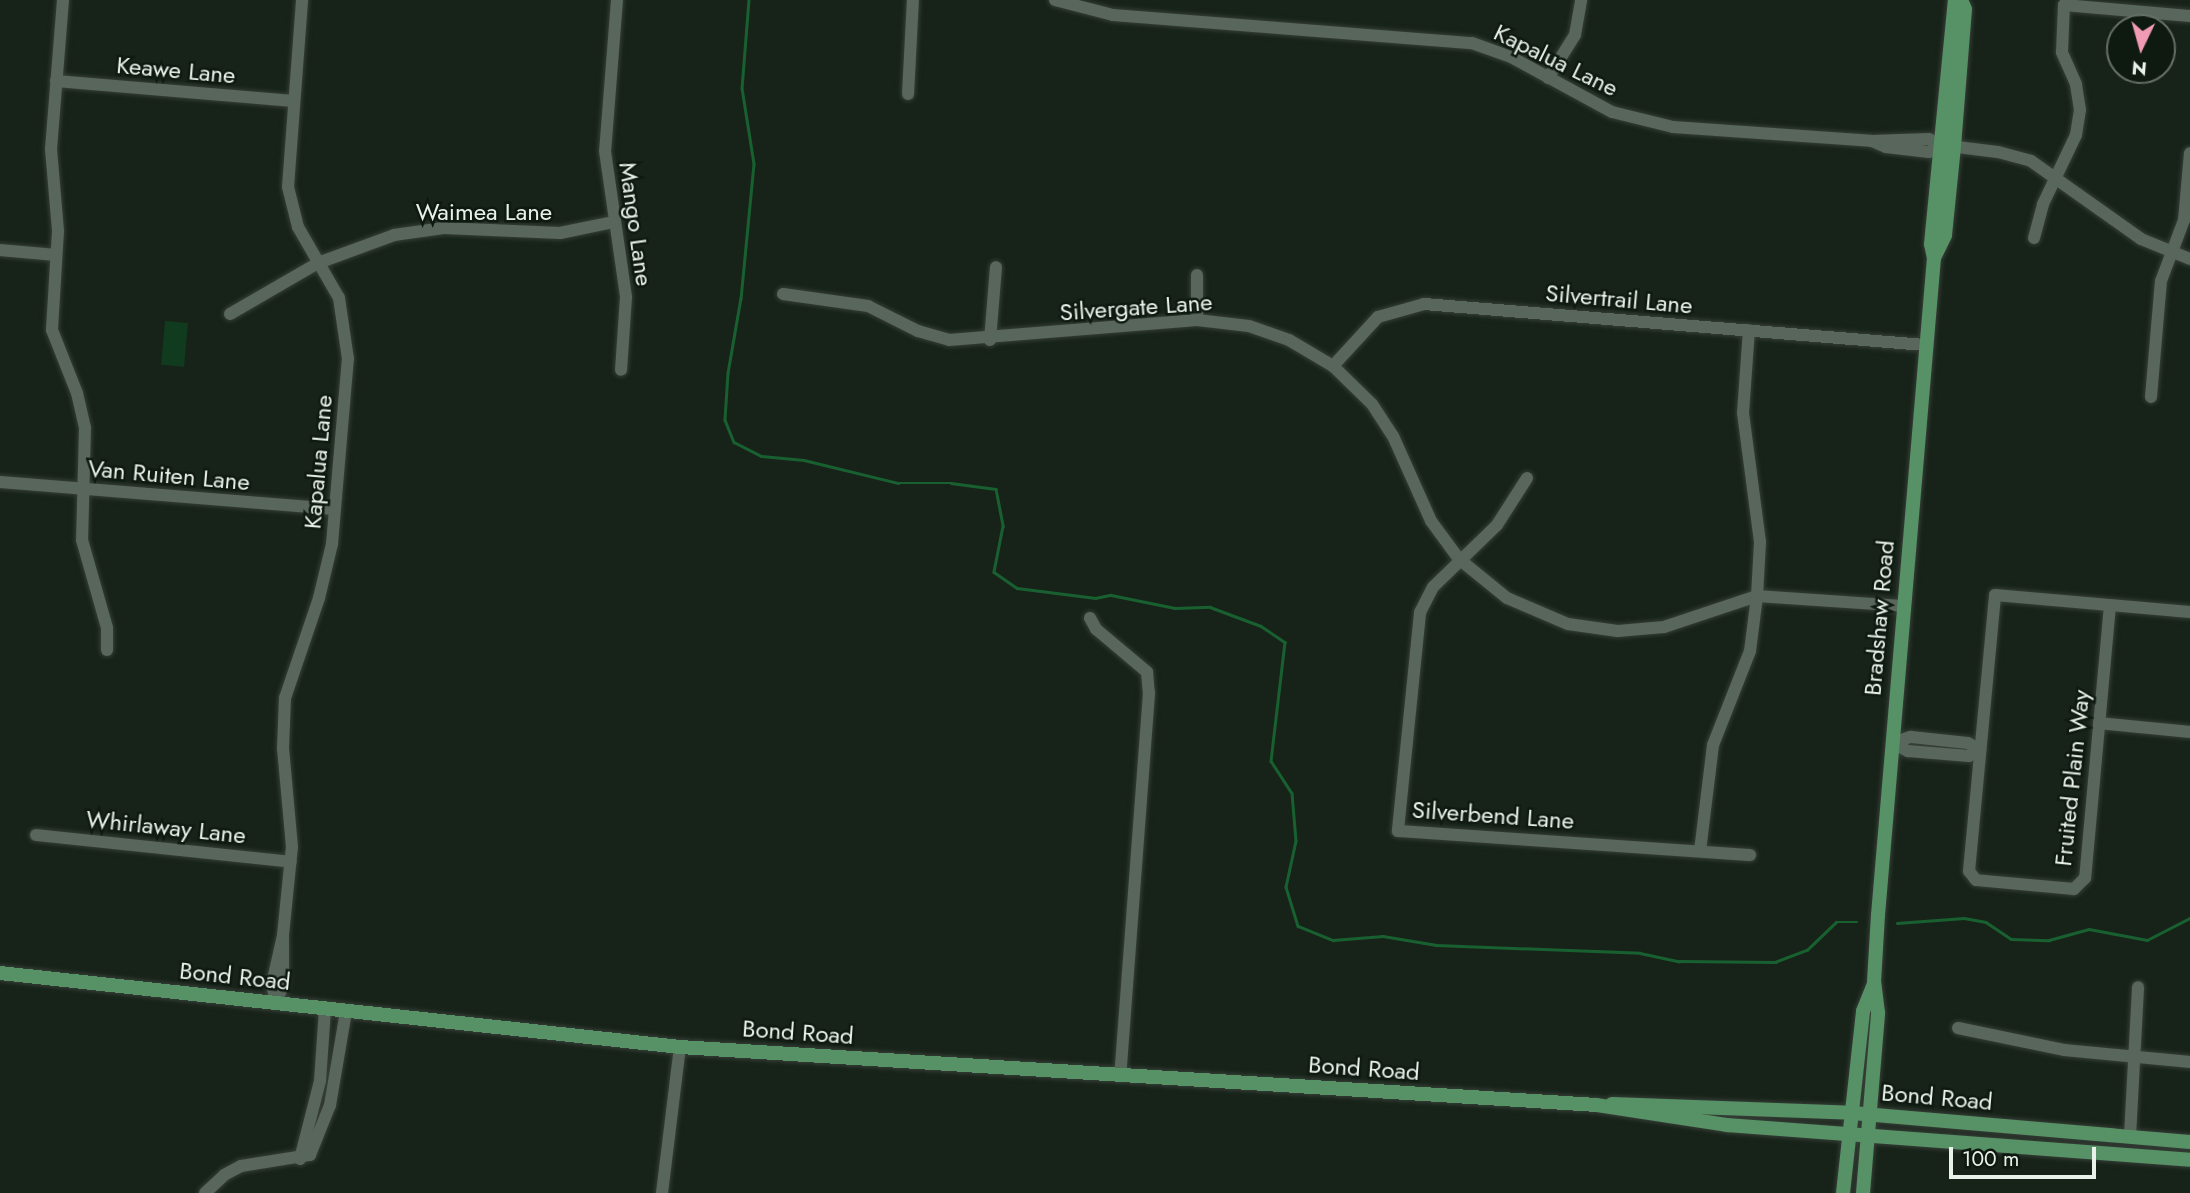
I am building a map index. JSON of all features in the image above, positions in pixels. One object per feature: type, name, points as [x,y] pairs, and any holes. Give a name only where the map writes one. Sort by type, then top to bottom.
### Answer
[{"type":"main road","name":"Bradshaw Road","points":[[1948,146],[1955,0]]},
{"type":"main road","name":"Bradshaw Road","points":[[1863,1193],[1878,1013],[1874,982],[1902,606],[1934,258],[1931,244],[1948,146],[1965,9],[1961,0]]},
{"type":"main road","name":"Bond Road","points":[[0,974],[680,1047],[1596,1105],[1671,1119],[2190,1160]]},
{"type":"main road","name":"Bradshaw Road","points":[[1843,1193],[1863,1011],[1874,982]]},
{"type":"main road","name":"Bond Road","points":[[1596,1105],[1638,1101],[1869,1114],[2190,1142]]},
{"type":"main road","points":[[1671,1119],[1681,1111],[1721,1112],[1751,1108]]},
{"type":"street","points":[[63,0],[51,149],[56,255],[51,330],[81,407],[86,450],[82,489],[84,556],[103,613],[107,650]]},
{"type":"street","name":"Kapalua Lane","points":[[276,1003],[283,985],[283,934],[293,822],[283,749],[285,698],[325,577],[335,509],[348,338],[339,298],[291,208],[288,174],[302,0]]},
{"type":"street","name":"Mango Lane","points":[[617,0],[605,151],[613,222],[626,297],[621,370]]},
{"type":"street","points":[[908,94],[913,0]]},
{"type":"street","name":"Kapalua Lane","points":[[1055,0],[1113,15],[1472,44],[1511,57],[1605,109],[1646,122],[1871,141],[1886,148],[1929,152],[1948,146]]},
{"type":"street","points":[[1548,78],[1575,35],[1581,0]]},
{"type":"street","points":[[2034,238],[2056,178],[2076,135],[2080,110],[2076,84],[2062,52],[2064,5],[2190,16]]},
{"type":"street","name":"Keawe Lane","points":[[56,81],[293,101]]},
{"type":"street","points":[[1948,146],[2031,162],[2141,239],[2173,255],[2190,259]]},
{"type":"street","points":[[2151,397],[2161,281],[2184,220],[2190,153]]},
{"type":"street","name":"Waimea Lane","points":[[230,314],[318,263],[365,243],[424,230],[560,233],[613,222]]},
{"type":"street","points":[[0,250],[56,255]]},
{"type":"street","points":[[990,340],[996,267]]},
{"type":"street","points":[[1197,275],[1197,320]]},
{"type":"street","name":"Silvergate Lane","points":[[783,295],[859,303],[942,338],[990,340],[1197,320],[1271,333],[1333,366],[1383,419],[1431,522],[1459,559],[1488,585],[1524,608],[1591,628],[1664,627],[1757,596],[1902,606]]},
{"type":"street","name":"Silvertrail Lane","points":[[1333,366],[1378,317],[1424,304],[1925,345]]},
{"type":"street","points":[[1700,851],[1713,745],[1750,651],[1757,596],[1759,530],[1743,413],[1749,330]]},
{"type":"street","points":[[1459,559],[1497,524],[1527,478]]},
{"type":"street","name":"Van Ruiten Lane","points":[[0,482],[335,509]]},
{"type":"street","name":"Silverbend Lane","points":[[1459,559],[1433,587],[1418,625],[1398,831],[1750,855]]},
{"type":"street","points":[[1892,743],[1911,737],[1968,743],[1980,750],[1995,595],[2190,612]]},
{"type":"street","name":"Fruited Plain Way","points":[[1980,750],[1969,871],[1976,880],[2074,889],[2085,878],[2110,605]]},
{"type":"street","points":[[1090,618],[1096,629],[1147,672],[1149,693],[1119,1075]]},
{"type":"street","points":[[2099,723],[2190,732]]},
{"type":"street","name":"Whirlaway Lane","points":[[36,835],[291,862]]},
{"type":"street","points":[[2130,1136],[2138,987]]},
{"type":"street","points":[[300,1159],[320,1081],[325,1009]]},
{"type":"street","points":[[205,1193],[223,1175],[241,1166],[300,1159],[315,1147],[330,1105],[346,1011]]},
{"type":"street","points":[[1958,1028],[2064,1050],[2190,1062]]},
{"type":"street","points":[[662,1193],[680,1047]]},
{"type":"green space","points":[[165,321],[188,323],[184,367],[161,365]]},
{"type":"waterway","points":[[749,0],[742,88],[754,164],[741,298],[728,373],[725,420],[734,442],[761,456],[804,460],[898,483],[951,483],[996,489],[1003,526],[994,572],[1017,588],[1095,598],[1111,595],[1175,608],[1210,607],[1261,626],[1285,642],[1271,761],[1292,793],[1296,841],[1286,887],[1298,926],[1333,940],[1383,936],[1436,945],[1640,953],[1679,961],[1775,962],[1807,950],[1836,922],[1857,922]]},
{"type":"waterway","points":[[1897,923],[1964,918],[1986,922],[2011,939],[2049,940],[2089,929],[2147,940],[2190,918]]}]
